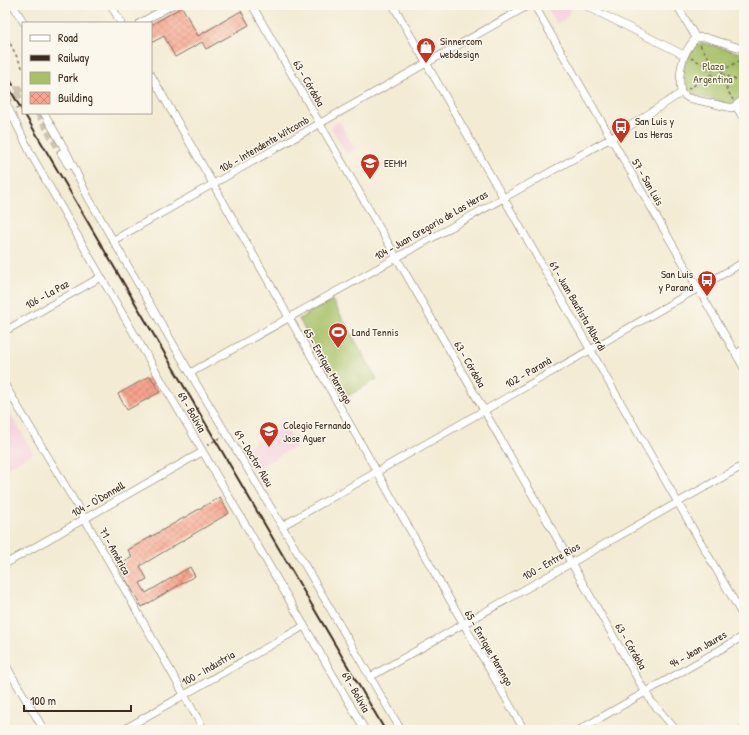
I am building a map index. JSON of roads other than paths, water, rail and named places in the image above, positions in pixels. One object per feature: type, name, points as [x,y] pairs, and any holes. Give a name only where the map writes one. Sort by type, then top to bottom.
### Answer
[{"type":"street","points":[[14,5],[23,22]]},
{"type":"street","points":[[111,5],[120,22]]},
{"type":"street","points":[[142,22],[172,5]]},
{"type":"street","name":"63 - Córdoba","points":[[252,5],[645,692],[676,730]]},
{"type":"street","name":"61 - Juan Bautista Alberdi","points":[[393,5],[744,618]]},
{"type":"street","name":"106 - Intendente Witcomb","points":[[114,240],[529,5]]},
{"type":"street","name":"57 - San Luis","points":[[536,5],[537,10],[744,368]]},
{"type":"street","points":[[584,5],[684,55]]},
{"type":"street","points":[[677,5],[696,38]]},
{"type":"street","points":[[744,49],[704,37],[696,38],[684,55],[680,74],[681,93],[688,98],[727,108],[736,106],[744,98]]},
{"type":"street","name":"65 - Enrique Marengo","points":[[152,77],[288,319],[524,730]]},
{"type":"street","name":"104 - Juan Gregorio de Las Heras","points":[[190,373],[611,138],[681,93]]},
{"type":"street","name":"69 - Bolivia","points":[[5,102],[32,156],[101,277],[366,730]]},
{"type":"street","points":[[736,106],[744,120]]},
{"type":"street","name":"69 - Doctor Aleu","points":[[45,114],[67,153],[88,197]]},
{"type":"street","name":"69 - Doctor Aleu","points":[[61,153],[114,240],[190,373],[282,526],[401,730]]},
{"type":"street","name":"102 - Paraná","points":[[282,526],[375,471],[744,262]]},
{"type":"street","name":"106 - La Paz","points":[[5,331],[101,277]]},
{"type":"street","points":[[736,354],[744,349]]},
{"type":"street","name":"71 - América","points":[[5,385],[85,519],[204,730]]},
{"type":"street","name":"104 - O'Donnell","points":[[5,564],[202,450]]},
{"type":"street","name":"100 - Entre Ríos","points":[[370,677],[744,465]]},
{"type":"street","name":"100 - Industria","points":[[123,730],[304,626]]},
{"type":"street","name":"94 - Jean Jaures","points":[[579,730],[744,636]]},
{"type":"street","points":[[5,664],[44,730]]},
{"type":"tunnel","points":[[5,92],[22,88]]},
{"type":"tunnel","points":[[5,100],[22,94]]},
{"type":"tunnel","points":[[39,114],[61,153]]},
{"type":"railway","points":[[5,72],[13,85]]},
{"type":"railway","points":[[5,81],[22,110]]},
{"type":"railway","points":[[25,114],[385,730]]},
{"type":"place","name":"Sinnercom webdesign","points":[[426,64]]},
{"type":"place","name":"San Luis y Las Heras","points":[[621,144]]},
{"type":"place","name":"EEMM","points":[[370,180]]},
{"type":"place","name":"San Luis y Paraná","points":[[707,297]]},
{"type":"place","name":"Land Tennis","points":[[338,349]]},
{"type":"place","name":"Colegio Fernando Jose Aguer","points":[[269,448]]},
{"type":"park label","name":"Plaza Argentina","points":[[713,72]]}]
